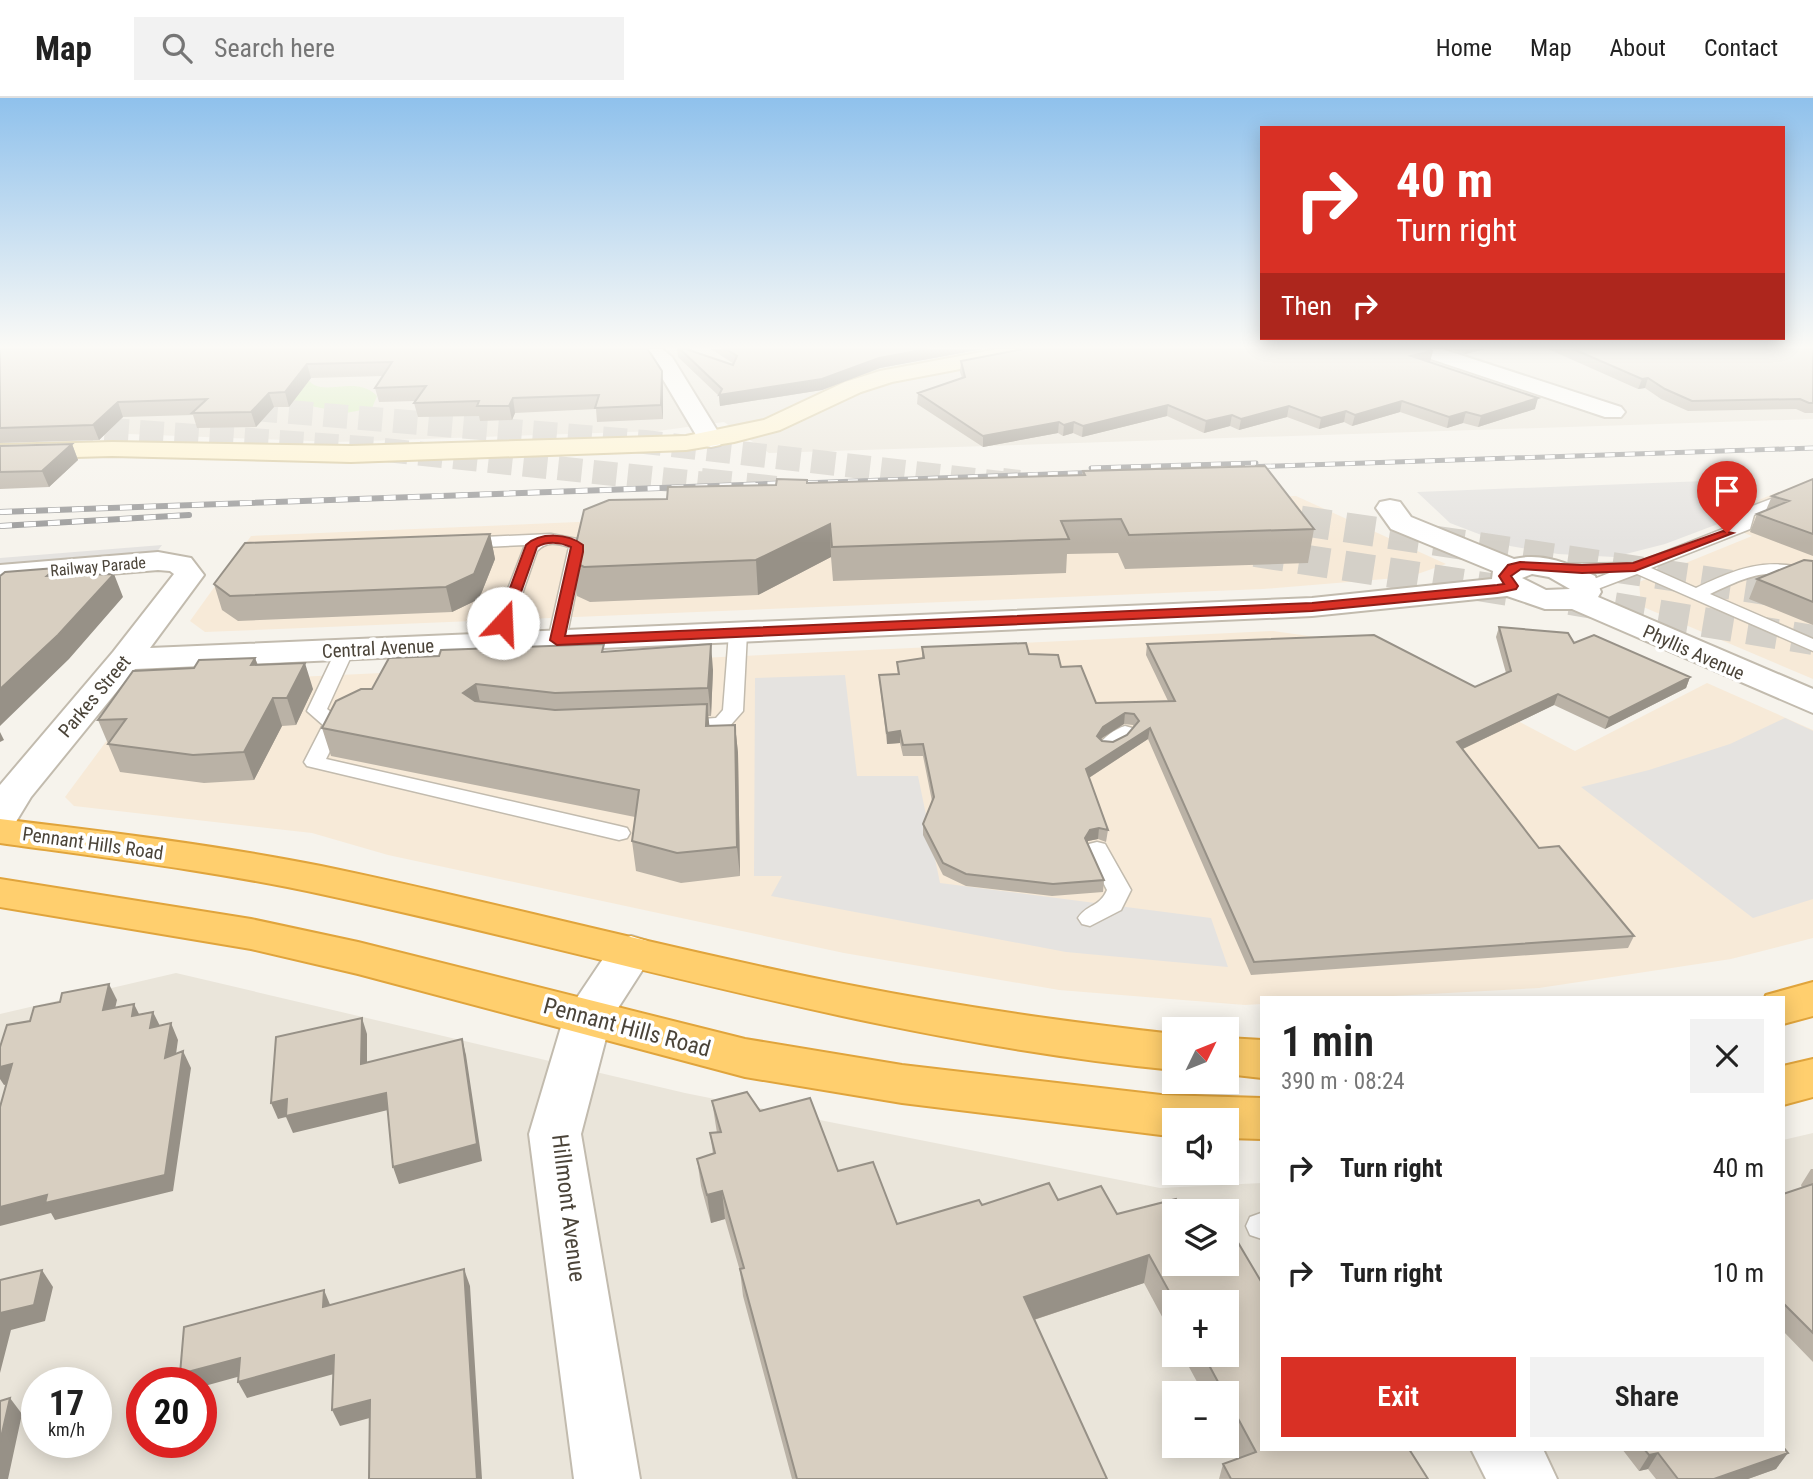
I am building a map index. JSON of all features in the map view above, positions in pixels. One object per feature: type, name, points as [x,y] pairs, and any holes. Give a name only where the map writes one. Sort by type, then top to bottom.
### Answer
[{"type":"highway","name":"Pennant Hills Road","points":[[0,831],[195,857],[320,880],[801,992],[987,1029],[1162,1051]]},
{"type":"highway","name":"Pennant Hills Road","points":[[0,893],[251,934],[358,958],[745,1058],[902,1084],[1161,1115],[1260,1119]]},
{"type":"highway","points":[[1785,1006],[1813,999]]},
{"type":"highway","points":[[1239,1057],[1260,1059]]},
{"type":"highway","points":[[1785,1085],[1813,1078]]},
{"type":"main road","points":[[0,452],[112,449],[362,454],[649,445],[710,440],[754,431],[802,413]]},
{"type":"street","points":[[694,413],[710,440]]},
{"type":"street","points":[[1390,508],[1401,523],[1512,577],[1542,598],[1581,593],[1577,577],[1557,569]]},
{"type":"street","name":"Railway Parade","points":[[0,574],[158,561],[182,565],[188,569],[189,575]]},
{"type":"street","name":"Central Avenue","points":[[125,659],[345,650],[398,657],[496,643],[1312,607],[1512,577],[1532,565],[1557,569]]},
{"type":"street","name":"Parkes Street","points":[[0,817],[14,793],[125,659],[189,575]]},
{"type":"street","name":"Phyllis Avenue","points":[[1581,593],[1813,702]]},
{"type":"street","name":"Hillmont Avenue","points":[[607,1479],[555,1134],[588,1017],[631,952]]},
{"type":"street","points":[[1505,1451],[1524,1479]]},
{"type":"lane","points":[[1581,593],[1624,575],[1635,567],[1745,526],[1747,513],[1813,487]]},
{"type":"lane","points":[[496,643],[529,551],[532,545],[542,540]]},
{"type":"lane","points":[[449,543],[565,540],[577,545],[578,552],[557,640]]},
{"type":"lane","points":[[1694,595],[1758,567],[1775,566],[1813,575]]},
{"type":"lane","points":[[1557,569],[1635,567],[1813,646]]},
{"type":"lane","points":[[667,726],[721,723],[733,711],[737,633]]},
{"type":"lane","points":[[334,723],[317,711],[345,650]]},
{"type":"lane","points":[[357,713],[334,723],[314,762],[619,833]]},
{"type":"lane","points":[[1108,747],[1125,732]]},
{"type":"lane","points":[[1090,918],[1113,905],[1119,890],[1097,849]]},
{"type":"shaded area","points":[[0,413],[1813,413],[1813,419],[769,453],[724,422],[658,431],[336,442],[129,434],[0,438]]},
{"type":"shaded area","points":[[1813,478],[1813,679],[1641,606],[1639,582],[1752,536],[1724,525],[1734,510]]},
{"type":"shaded area","points":[[1731,480],[1757,500],[1722,501],[1731,510],[1728,519],[1665,544],[1614,557],[1558,554],[1510,546],[1450,523],[1417,492]]},
{"type":"shaded area","points":[[1296,496],[1446,564],[1409,577],[1263,589],[205,632],[190,621],[251,536],[811,512]]},
{"type":"shaded area","points":[[162,545],[156,553],[0,566],[0,558]]},
{"type":"shaded area","points":[[1273,631],[1373,645],[1575,751],[1707,683],[1813,730],[1813,938],[1731,959],[1539,988],[1393,996],[1260,996],[1260,1004],[1245,1005],[1059,990],[844,953],[388,855],[312,833],[74,806],[65,797],[145,689],[171,683]]},
{"type":"shaded area","points":[[845,675],[857,776],[918,776],[940,883],[1211,918],[1228,967],[1066,952],[771,896],[782,876],[754,876],[755,678]]},
{"type":"shaded area","points":[[1785,718],[1813,731],[1813,899],[1753,918],[1581,787],[1649,770],[1730,744]]},
{"type":"shaded area","points":[[176,973],[685,1093],[1160,1188],[1260,1183],[1260,1451],[1785,1451],[1785,1140],[1813,1133],[1813,1479],[0,1479],[0,1014]]},
{"type":"building","points":[[0,413],[106,413],[93,425],[0,428]]},
{"type":"building","points":[[949,413],[1134,413],[1083,426],[1074,422],[1064,425],[1059,422],[983,436]]},
{"type":"building","points":[[1188,413],[1262,413],[1241,419],[1232,415],[1206,421]]},
{"type":"building","points":[[1309,413],[1337,413],[1321,418]]},
{"type":"building","points":[[1439,413],[1461,413],[1449,417]]},
{"type":"building","points":[[72,444],[42,471],[0,472],[0,446]]},
{"type":"building","points":[[1265,466],[1314,529],[1129,535],[1121,519],[1061,521],[1069,539],[832,547],[830,524],[756,560],[584,567],[572,561],[584,510],[609,500],[667,499],[668,487],[776,485],[777,479],[807,480],[807,483],[1085,475],[1083,471]]},
{"type":"building","points":[[1813,479],[1813,534],[1757,514],[1789,501],[1772,496]]},
{"type":"building","points":[[490,534],[474,574],[446,587],[230,596],[214,584],[245,543]]},
{"type":"building","points":[[1804,560],[1813,561],[1813,602],[1757,579]]},
{"type":"building","points":[[56,568],[47,576],[114,574],[58,635],[0,689],[0,576],[5,572]]},
{"type":"building","points":[[1499,627],[1568,633],[1574,643],[1594,635],[1690,677],[1609,718],[1558,694],[1457,742],[1539,848],[1559,846],[1634,936],[1254,962],[1150,728],[1086,769],[1108,830],[1090,830],[1085,838],[1104,880],[1053,884],[966,874],[943,863],[923,824],[934,797],[923,744],[903,745],[900,731],[887,733],[879,675],[899,674],[897,662],[924,658],[922,647],[1026,643],[1029,654],[1058,655],[1061,667],[1081,666],[1096,703],[1175,701],[1147,644],[1374,635],[1475,687],[1511,671]],"holes":[[[1125,713],[1134,714],[1139,721],[1127,735],[1113,742],[1102,741],[1097,736],[1103,727]]]},
{"type":"building","points":[[604,644],[602,652],[711,644],[708,688],[555,693],[476,684],[463,693],[475,701],[555,710],[707,704],[706,726],[735,725],[737,847],[677,853],[632,841],[639,790],[322,728],[336,701],[361,689],[372,689],[389,658],[439,656],[441,650]]},
{"type":"building","points":[[255,658],[251,665],[305,663],[287,698],[273,698],[244,752],[193,755],[108,744],[126,719],[98,720],[133,671],[194,668],[199,660]]},
{"type":"building","points":[[109,984],[103,1010],[134,1004],[132,1016],[153,1012],[150,1028],[171,1023],[165,1058],[183,1051],[165,1175],[45,1203],[47,1195],[0,1207],[0,1107],[12,1064],[0,1067],[0,1047],[7,1025],[30,1021],[34,1007],[60,1002],[62,993]]},
{"type":"building","points":[[362,1018],[361,1064],[462,1039],[477,1144],[393,1167],[386,1093],[286,1116],[287,1099],[271,1103],[276,1037]]},
{"type":"building","points":[[747,1092],[760,1111],[810,1098],[838,1171],[873,1162],[897,1224],[979,1200],[982,1205],[1049,1183],[1058,1200],[1101,1186],[1117,1214],[1162,1203],[1162,1276],[1239,1276],[1239,1244],[1260,1280],[1260,1451],[1410,1451],[1428,1479],[1231,1479],[1223,1464],[1256,1452],[1239,1420],[1239,1381],[1218,1381],[1210,1367],[1239,1367],[1239,1290],[1168,1290],[1149,1255],[1024,1297],[1107,1479],[797,1479],[740,1269],[744,1268],[722,1191],[707,1195],[697,1159],[715,1153],[710,1133],[721,1132],[712,1101]]},
{"type":"building","points":[[1813,1184],[1813,1333],[1785,1305],[1785,1193]]},
{"type":"building","points":[[464,1269],[477,1479],[369,1479],[370,1400],[332,1410],[334,1355],[238,1382],[240,1358],[206,1367],[181,1367],[184,1327],[324,1290],[323,1307]]},
{"type":"building","points":[[42,1270],[34,1305],[0,1313],[0,1280]]},
{"type":"building","points":[[10,1398],[0,1442],[0,1401]]},
{"type":"building","points":[[1785,1449],[1788,1453],[1714,1479],[1678,1479],[1658,1453],[1649,1455],[1646,1451]]},
{"type":"tunnel","points":[[307,413],[645,442],[1018,485]]},
{"type":"tunnel","points":[[0,422],[376,449],[718,485]]},
{"type":"tunnel","points":[[701,483],[786,492]]},
{"type":"tunnel","points":[[1002,483],[1019,485]]},
{"type":"tunnel","points":[[1256,514],[1813,597]]},
{"type":"tunnel","points":[[1255,552],[1510,591]]},
{"type":"tunnel","points":[[1570,600],[1813,640]]},
{"type":"railway","points":[[1245,467],[1813,448]]},
{"type":"railway","points":[[1091,468],[1256,463]]},
{"type":"railway","points":[[748,485],[1102,472]]},
{"type":"railway","points":[[0,512],[796,483]]},
{"type":"railway","points":[[0,526],[189,515]]},
{"type":"route","points":[[503,623],[532,545],[542,540],[565,540],[577,545],[578,552],[557,640],[1312,607],[1497,589],[1512,586],[1505,576],[1512,568],[1520,566],[1557,569],[1635,567],[1727,533]]}]
